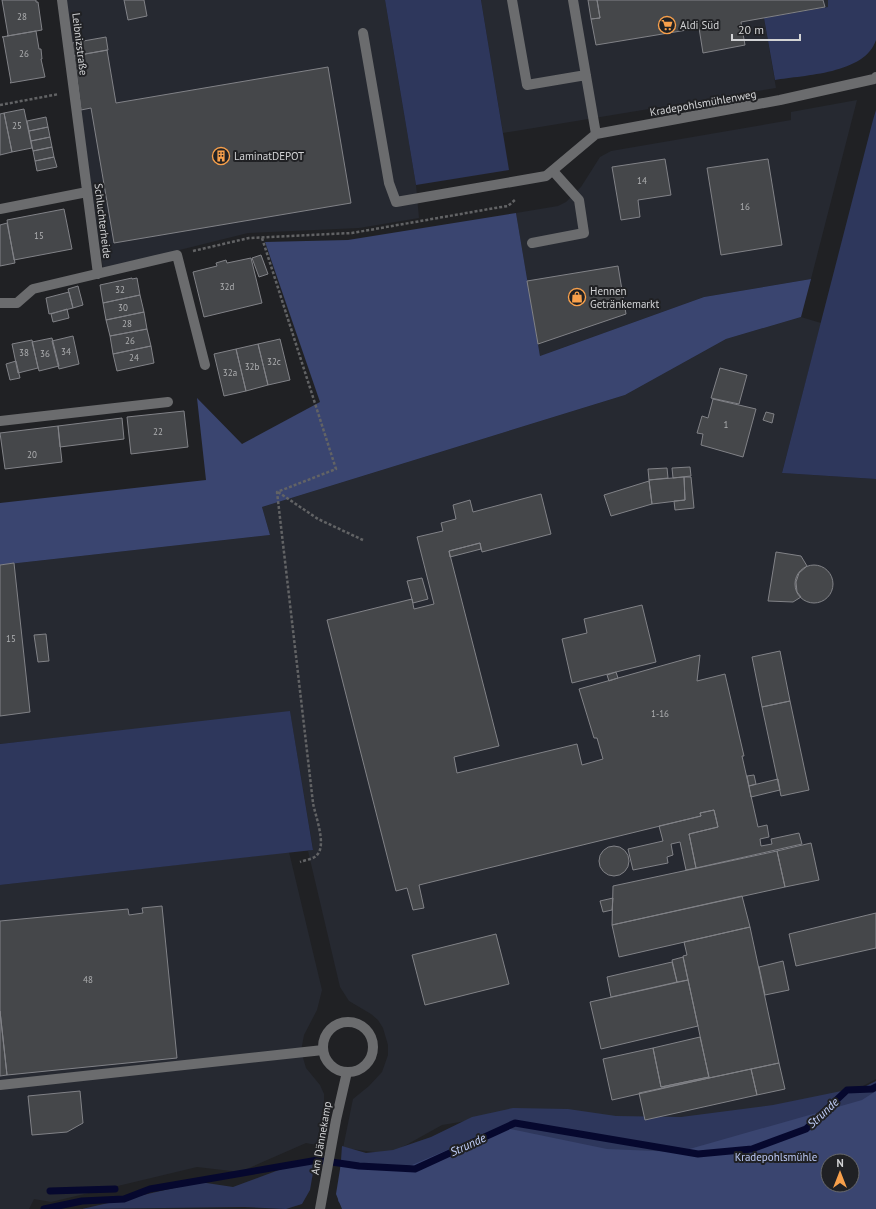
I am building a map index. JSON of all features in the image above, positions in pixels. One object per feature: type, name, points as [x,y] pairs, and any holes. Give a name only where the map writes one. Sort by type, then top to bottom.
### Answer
[{"type":"street","name":"Leibnizstraße","points":[[62,0],[74,92]]},
{"type":"street","points":[[512,0],[527,85],[586,75]]},
{"type":"street","points":[[363,33],[389,182],[396,202],[549,174],[596,134],[573,0]]},
{"type":"street","name":"Kradepohlsmühlenweg","points":[[596,134],[788,99],[848,86],[874,79],[876,77]]},
{"type":"street","name":"Schluchterheide","points":[[0,303],[18,303],[33,289],[98,274],[74,92]]},
{"type":"street","points":[[532,243],[584,233],[580,200],[549,174]]},
{"type":"street","points":[[0,209],[87,192]]},
{"type":"street","points":[[98,274],[178,255],[205,364]]},
{"type":"street","points":[[0,421],[168,402]]},
{"type":"street","points":[[342,1022],[353,1022],[363,1027],[369,1034],[372,1042],[372,1053],[367,1063],[358,1070],[347,1072],[330,1066],[325,1058],[323,1050],[325,1036],[334,1026],[342,1022]]},
{"type":"street","points":[[0,1085],[323,1050]]},
{"type":"street","name":"Am Dännekamp","points":[[320,1209],[336,1120],[347,1072]]},
{"type":"path","points":[[0,105],[74,92]]},
{"type":"path","points":[[178,255],[249,238],[352,233],[508,206],[521,196]]},
{"type":"path","points":[[262,238],[336,469],[278,492]]},
{"type":"path","points":[[278,492],[318,519],[363,540]]},
{"type":"path","points":[[278,492],[313,803],[321,836],[320,851],[316,856],[300,862]]},
{"type":"shaded area","points":[[66,0],[385,0],[416,185],[419,218],[359,228],[248,233],[103,269]]},
{"type":"shaded area","points":[[481,0],[828,0],[829,7],[764,18],[776,88],[503,133]]},
{"type":"shaded area","points":[[857,100],[811,279],[704,297],[540,356],[516,213],[558,206],[566,202],[581,187],[600,157],[611,151],[791,120],[791,112]]},
{"type":"shaded area","points":[[801,317],[821,323],[782,473],[876,479],[876,1079],[863,1086],[677,1138],[497,1116],[442,1125],[390,1154],[343,1148],[353,1099],[369,1086],[382,1072],[388,1055],[388,1045],[383,1028],[378,1020],[349,1001],[340,987],[308,851],[313,849],[290,712],[0,744],[0,565],[270,535],[262,507],[625,395],[726,339]]},
{"type":"shaded area","points":[[289,852],[322,990],[317,1010],[304,1035],[301,1051],[306,1068],[320,1085],[324,1094],[317,1145],[306,1143],[240,1172],[197,1167],[51,1202],[34,1199],[29,1209],[0,1209],[0,885]]},
{"type":"green space","points":[[385,0],[481,0],[509,170],[416,185]]},
{"type":"green space","points":[[828,0],[876,0],[876,40],[870,51],[860,60],[832,71],[775,80],[764,18],[828,7]]},
{"type":"green space","points":[[876,110],[876,479],[782,473],[873,120]]},
{"type":"green space","points":[[516,213],[540,356],[704,297],[811,279],[801,317],[726,339],[625,395],[262,507],[270,535],[0,565],[0,503],[206,480],[197,398],[242,444],[320,402],[265,242],[348,240]]},
{"type":"green space","points":[[290,711],[313,850],[0,885],[0,744]]},
{"type":"green space","name":"Kradepohlsmühle","points":[[876,1081],[876,1209],[344,1209],[338,1201],[342,1146],[366,1153],[393,1150],[431,1137],[472,1117],[513,1108],[568,1109],[616,1116],[681,1117],[773,1105],[866,1086]]},
{"type":"green space","name":"Kradepohlsmühle","points":[[876,1091],[876,1209],[342,1209],[336,1194],[341,1163],[405,1168],[501,1127],[607,1149],[679,1152],[862,1100]]},
{"type":"green space","points":[[303,1161],[315,1161],[310,1190],[302,1204],[286,1209],[244,1207],[82,1209],[200,1182],[233,1187]]},
{"type":"building","points":[[2,0],[36,0],[36,2],[38,2],[42,30],[7,36]]},
{"type":"building","points":[[124,0],[144,0],[147,16],[128,20]]},
{"type":"building","points":[[588,0],[597,0],[600,18],[591,19]]},
{"type":"building","name":"Aldi Süd","points":[[597,0],[823,0],[825,7],[741,22],[745,45],[703,53],[699,28],[596,45],[591,19],[600,18]]},
{"type":"building","points":[[36,31],[39,49],[41,49],[41,59],[45,77],[10,83],[2,37]]},
{"type":"building","points":[[106,37],[108,50],[74,56],[72,43]]},
{"type":"building","name":"LaminatDEPOT","points":[[107,50],[116,103],[328,67],[351,203],[114,243],[91,108],[81,110],[74,56]]},
{"type":"building","points":[[24,109],[32,148],[12,152],[4,113]]},
{"type":"building","points":[[4,113],[12,152],[0,155],[0,114]]},
{"type":"building","points":[[46,117],[48,127],[29,131],[27,121]]},
{"type":"building","points":[[48,127],[50,137],[31,141],[29,131]]},
{"type":"building","points":[[50,137],[52,147],[33,151],[31,141]]},
{"type":"building","points":[[52,147],[54,157],[35,161],[33,151]]},
{"type":"building","points":[[54,157],[57,167],[37,171],[35,161]]},
{"type":"building","points":[[665,159],[671,195],[638,200],[640,217],[621,220],[612,167]]},
{"type":"building","points":[[768,159],[782,245],[721,255],[707,168]]},
{"type":"building","points":[[64,209],[72,249],[14,260],[7,220]]},
{"type":"building","points":[[7,223],[15,263],[0,266],[0,225]]},
{"type":"building","points":[[261,255],[268,274],[259,277],[252,258]]},
{"type":"building","points":[[251,258],[262,303],[204,317],[193,272],[217,266],[216,263],[226,260],[227,263]]},
{"type":"building","name":"Hennen Getränkemarkt","points":[[618,266],[626,314],[538,344],[527,281]]},
{"type":"building","points":[[137,278],[140,295],[103,303],[100,285]]},
{"type":"building","points":[[78,286],[83,305],[73,308],[68,289]]},
{"type":"building","points":[[69,292],[73,308],[49,314],[46,298]]},
{"type":"building","points":[[140,295],[144,312],[106,320],[103,303]]},
{"type":"building","points":[[67,309],[69,318],[53,322],[51,314]]},
{"type":"building","points":[[144,312],[147,329],[110,336],[106,320]]},
{"type":"building","points":[[147,329],[151,346],[113,354],[110,336]]},
{"type":"building","points":[[73,336],[79,364],[59,369],[52,341]]},
{"type":"building","points":[[52,338],[59,366],[39,371],[32,342]]},
{"type":"building","points":[[280,339],[290,380],[268,385],[258,344]]},
{"type":"building","points":[[32,340],[38,368],[18,373],[12,344]]},
{"type":"building","points":[[258,344],[268,385],[246,391],[236,349]]},
{"type":"building","points":[[151,346],[154,363],[117,371],[113,354]]},
{"type":"building","points":[[236,349],[246,391],[224,396],[214,354]]},
{"type":"building","points":[[16,361],[20,378],[10,380],[6,364]]},
{"type":"building","points":[[720,368],[747,375],[739,404],[711,398]]},
{"type":"building","points":[[713,399],[756,409],[743,457],[701,445],[703,434],[697,433],[702,416],[708,418]]},
{"type":"building","points":[[184,411],[188,447],[131,454],[127,417]]},
{"type":"building","points":[[766,412],[774,414],[772,423],[763,420]]},
{"type":"building","points":[[122,418],[124,439],[60,447],[58,426]]},
{"type":"building","points":[[58,426],[62,462],[5,469],[0,433]]},
{"type":"building","points":[[690,467],[691,476],[673,478],[672,468]]},
{"type":"building","points":[[667,468],[668,478],[649,480],[648,469]]},
{"type":"building","points":[[684,477],[691,477],[694,508],[675,510],[674,501],[685,500]]},
{"type":"building","points":[[684,477],[685,500],[652,504],[649,480]]},
{"type":"building","points":[[649,481],[652,504],[611,516],[604,495]]},
{"type":"building","points":[[541,494],[551,534],[482,552],[480,543],[449,551],[499,746],[454,757],[457,773],[577,744],[582,765],[603,759],[597,738],[594,738],[579,689],[700,655],[697,681],[725,674],[744,756],[742,756],[758,827],[767,825],[769,837],[760,839],[761,846],[772,844],[771,839],[799,833],[802,844],[696,868],[689,834],[718,827],[714,810],[700,813],[701,816],[419,885],[424,908],[413,910],[407,888],[396,891],[327,620],[412,599],[414,609],[434,604],[417,537],[443,531],[441,523],[456,519],[453,505],[470,500],[473,512]]},
{"type":"building","points":[[480,543],[481,549],[450,557],[449,551]]},
{"type":"building","points":[[776,552],[801,556],[807,566],[799,573],[796,582],[797,592],[801,597],[793,602],[768,601]]},
{"type":"building","points":[[14,563],[30,712],[0,716],[0,565]]},
{"type":"building","points":[[810,565],[818,565],[830,574],[833,584],[830,594],[824,600],[818,603],[810,603],[798,594],[795,588],[795,580],[804,568]]},
{"type":"building","points":[[422,578],[428,599],[413,603],[407,581]]},
{"type":"building","points":[[642,605],[656,662],[572,683],[562,639],[587,633],[584,619]]},
{"type":"building","points":[[46,634],[49,661],[38,662],[34,635]]},
{"type":"building","points":[[780,651],[790,701],[762,707],[752,657]]},
{"type":"building","points":[[616,672],[618,678],[609,681],[607,675]]},
{"type":"building","points":[[790,701],[809,790],[781,796],[762,707]]},
{"type":"building","points":[[754,775],[756,784],[749,786],[747,776]]},
{"type":"building","points":[[778,779],[780,790],[751,797],[749,786]]},
{"type":"building","points":[[714,810],[718,827],[689,834],[696,868],[686,870],[680,842],[671,844],[673,855],[667,857],[668,863],[633,870],[628,849],[663,841],[659,826],[701,816],[700,813]]},
{"type":"building","points":[[811,843],[819,880],[785,887],[777,851]]},
{"type":"building","points":[[614,846],[625,850],[629,861],[625,872],[614,876],[603,872],[599,861],[603,850]]},
{"type":"building","points":[[777,851],[785,887],[612,925],[613,886]]},
{"type":"building","points":[[742,896],[750,927],[619,957],[612,925]]},
{"type":"building","points":[[613,898],[612,910],[603,912],[600,901]]},
{"type":"building","points":[[162,906],[177,1058],[7,1075],[0,1011],[0,921],[128,909],[129,915],[143,913],[142,908]]},
{"type":"building","points":[[876,913],[876,948],[796,966],[789,934]]},
{"type":"building","points":[[750,927],[779,1063],[709,1078],[683,956],[687,955],[684,942]]},
{"type":"building","points":[[496,934],[509,984],[425,1005],[412,955]]},
{"type":"building","points":[[683,957],[688,980],[677,982],[672,960]]},
{"type":"building","points":[[783,961],[789,990],[765,995],[759,967]]},
{"type":"building","points":[[672,962],[677,982],[611,997],[607,977]]},
{"type":"building","points":[[688,980],[698,1026],[601,1049],[590,1002]]},
{"type":"building","points":[[0,1011],[7,1075],[0,1076]]},
{"type":"building","points":[[700,1037],[709,1077],[661,1087],[653,1048]]},
{"type":"building","points":[[653,1048],[661,1087],[709,1078],[612,1100],[603,1059]]},
{"type":"building","points":[[779,1063],[785,1089],[757,1095],[751,1069]]},
{"type":"building","points":[[751,1069],[757,1095],[645,1120],[639,1093]]},
{"type":"building","points":[[80,1091],[83,1123],[67,1132],[32,1135],[28,1096]]},
{"type":"waterway","name":"Strunde","points":[[44,1209],[82,1201],[124,1199],[150,1189],[318,1160],[359,1166],[415,1169],[515,1123],[698,1154],[752,1149],[806,1129],[847,1090],[872,1089],[876,1087]]},
{"type":"waterway","points":[[50,1191],[115,1189]]},
{"type":"place","name":"Aldi Süd","points":[[667,25]]},
{"type":"place","name":"LaminatDEPOT","points":[[221,156]]},
{"type":"place","name":"Hennen Getränkemarkt","points":[[577,297]]}]
